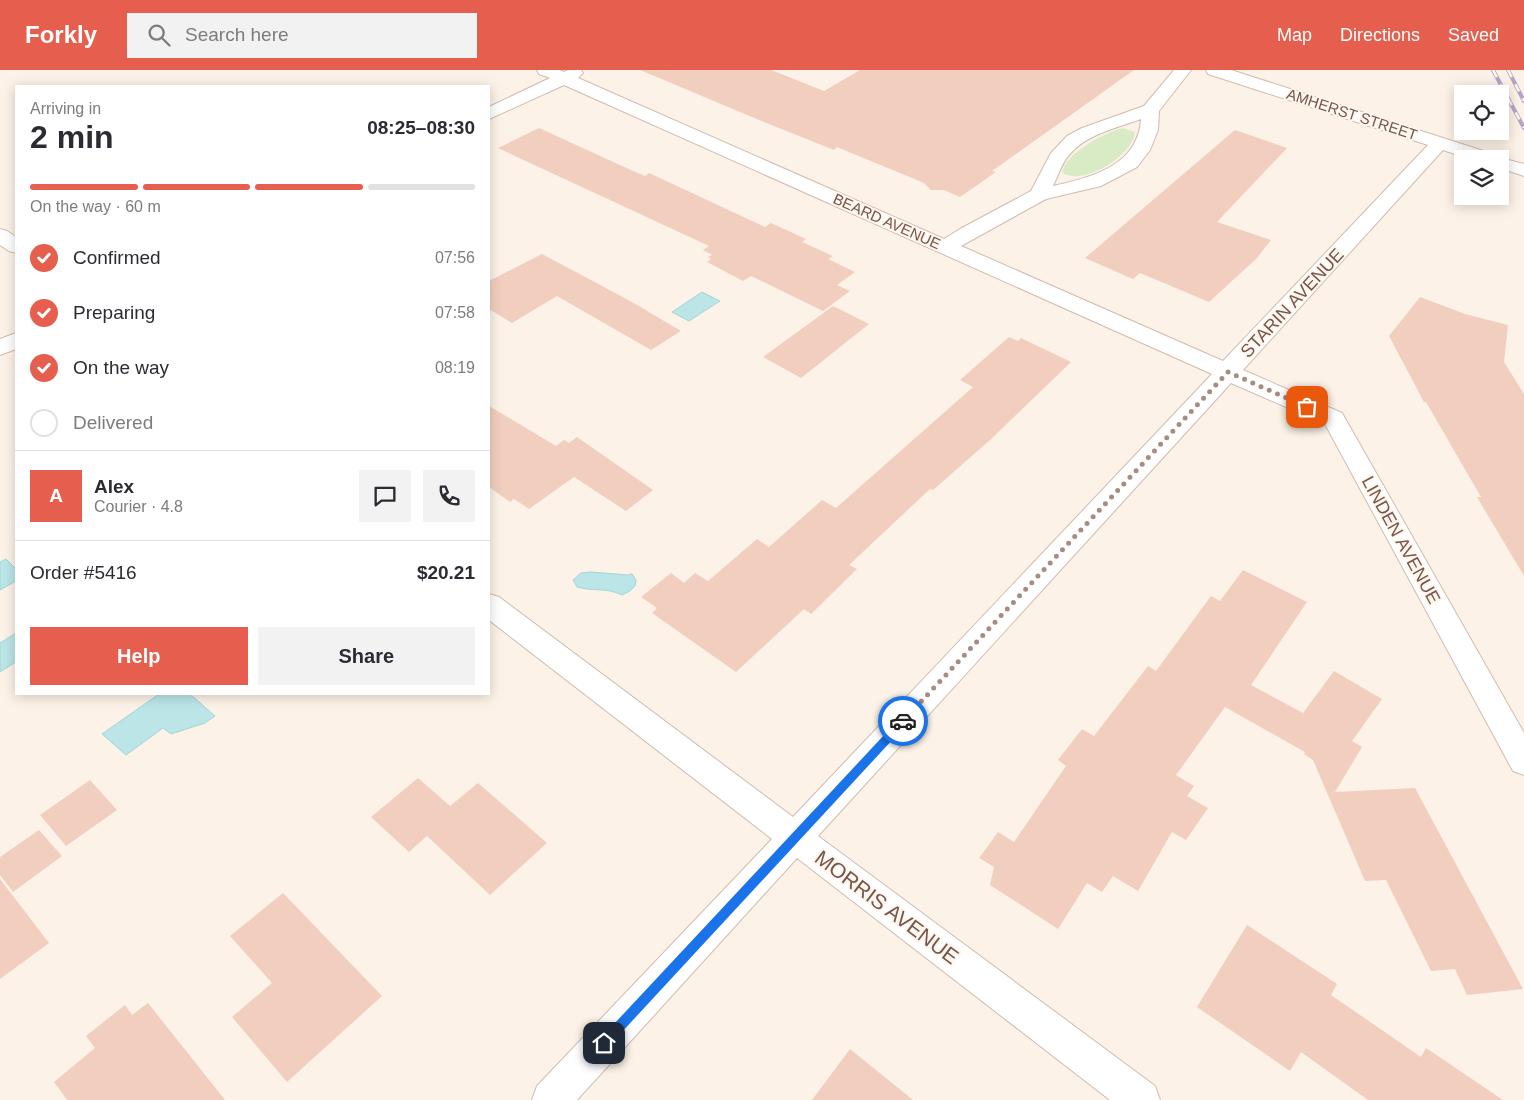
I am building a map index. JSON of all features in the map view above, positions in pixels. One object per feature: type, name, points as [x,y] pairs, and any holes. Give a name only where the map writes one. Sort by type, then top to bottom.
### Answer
[{"type":"street","name":"BEARD AVENUE","points":[[546,70],[573,74],[946,247],[1228,372]]},
{"type":"street","points":[[1039,196],[1060,153],[1074,140],[1088,132],[1150,110],[1183,70]]},
{"type":"street","name":"AMHERST STREET","points":[[1219,71],[1463,150]]},
{"type":"street","points":[[490,114],[573,74]]},
{"type":"street","points":[[946,247],[967,233],[1039,196],[1094,182],[1130,162],[1141,150],[1149,130],[1150,110]]},
{"type":"street","name":"STARIN AVENUE","points":[[552,1100],[1440,143]]},
{"type":"street","points":[[1509,165],[1524,170]]},
{"type":"street","points":[[0,235],[15,246]]},
{"type":"street","points":[[0,348],[15,340]]},
{"type":"street","name":"LINDEN AVENUE","points":[[1228,372],[1334,419],[1524,762]]},
{"type":"street","name":"MORRIS AVENUE","points":[[490,606],[1141,1100]]},
{"type":"green space","points":[[1123,128],[1135,132],[1132,141],[1126,150],[1105,167],[1081,176],[1071,176],[1062,172],[1071,158],[1087,144]]},
{"type":"water","points":[[702,292],[720,301],[689,321],[672,312]]},
{"type":"water","points":[[6,559],[15,568],[15,582],[0,590],[0,562]]},
{"type":"water","points":[[581,573],[632,574],[636,580],[635,586],[622,595],[610,591],[577,587],[573,580]]},
{"type":"water","points":[[15,634],[15,663],[0,672],[0,643]]},
{"type":"water","points":[[158,695],[191,695],[215,716],[205,723],[171,734],[163,728],[126,755],[102,734]]},
{"type":"building","points":[[640,70],[771,70],[824,91],[860,70],[1134,70],[992,171],[996,172],[960,197],[944,190],[931,190],[924,183],[837,147],[834,150]]},
{"type":"building","points":[[539,128],[645,176],[649,173],[765,227],[771,223],[806,239],[802,242],[833,256],[828,259],[855,272],[837,285],[850,291],[823,311],[751,276],[743,281],[707,262],[711,259],[708,257],[712,255],[703,250],[709,246],[498,148]]},
{"type":"building","points":[[1235,130],[1287,148],[1217,222],[1271,240],[1256,259],[1209,302],[1140,273],[1133,279],[1085,258]]},
{"type":"building","points":[[542,254],[632,302],[681,331],[651,350],[557,296],[512,323],[490,310],[490,280]]},
{"type":"building","points":[[1420,297],[1465,314],[1508,325],[1504,362],[1524,394],[1524,576],[1477,497],[1481,497],[1426,402],[1424,402],[1389,336]]},
{"type":"building","points":[[833,306],[869,324],[801,378],[763,357]]},
{"type":"building","points":[[1009,337],[1018,341],[1021,338],[1071,362],[989,441],[933,490],[930,489],[849,565],[857,569],[811,614],[804,609],[736,672],[652,613],[657,608],[641,597],[671,573],[684,583],[695,573],[708,581],[757,539],[769,547],[822,500],[836,508],[973,387],[960,380]]},
{"type":"building","points":[[490,407],[556,446],[564,440],[569,443],[577,437],[653,490],[626,511],[574,477],[529,509],[514,499],[510,502],[490,488]]},
{"type":"building","points":[[1243,570],[1307,602],[1251,685],[1303,713],[1334,671],[1382,699],[1352,741],[1362,747],[1335,792],[1415,788],[1523,989],[1467,995],[1455,969],[1431,971],[1386,880],[1365,881],[1313,760],[1304,754],[1305,752],[1225,707],[1176,775],[1194,786],[1187,796],[1208,808],[1186,840],[1172,832],[1138,891],[1113,876],[1102,892],[1087,883],[1058,929],[990,885],[994,867],[979,858],[998,832],[1014,842],[1066,766],[1058,760],[1082,729],[1094,736],[1148,666],[1156,671],[1211,596],[1220,601]]},
{"type":"building","points":[[418,778],[450,806],[478,783],[547,843],[490,895],[427,836],[409,852],[371,817]]},
{"type":"building","points":[[90,780],[117,810],[66,846],[40,815]]},
{"type":"building","points":[[39,830],[62,856],[13,892],[0,875],[0,857]]},
{"type":"building","points":[[0,879],[49,943],[0,979]]},
{"type":"building","points":[[283,893],[382,996],[287,1082],[232,1017],[272,983],[230,936]]},
{"type":"building","points":[[1247,925],[1337,984],[1331,995],[1421,1057],[1426,1048],[1503,1100],[1368,1100],[1301,1052],[1290,1071],[1197,1007]]},
{"type":"building","points":[[148,1003],[225,1100],[67,1100],[54,1082],[95,1048],[86,1036],[125,1005],[132,1015]]},
{"type":"building","points":[[850,1049],[913,1100],[812,1100]]},
{"type":"railway","points":[[1493,70],[1524,128]]},
{"type":"railway","points":[[1508,70],[1524,101]]},
{"type":"way so far","points":[[903,721],[1228,372],[1307,407]]},
{"type":"route","points":[[604,1043],[903,721]]}]
